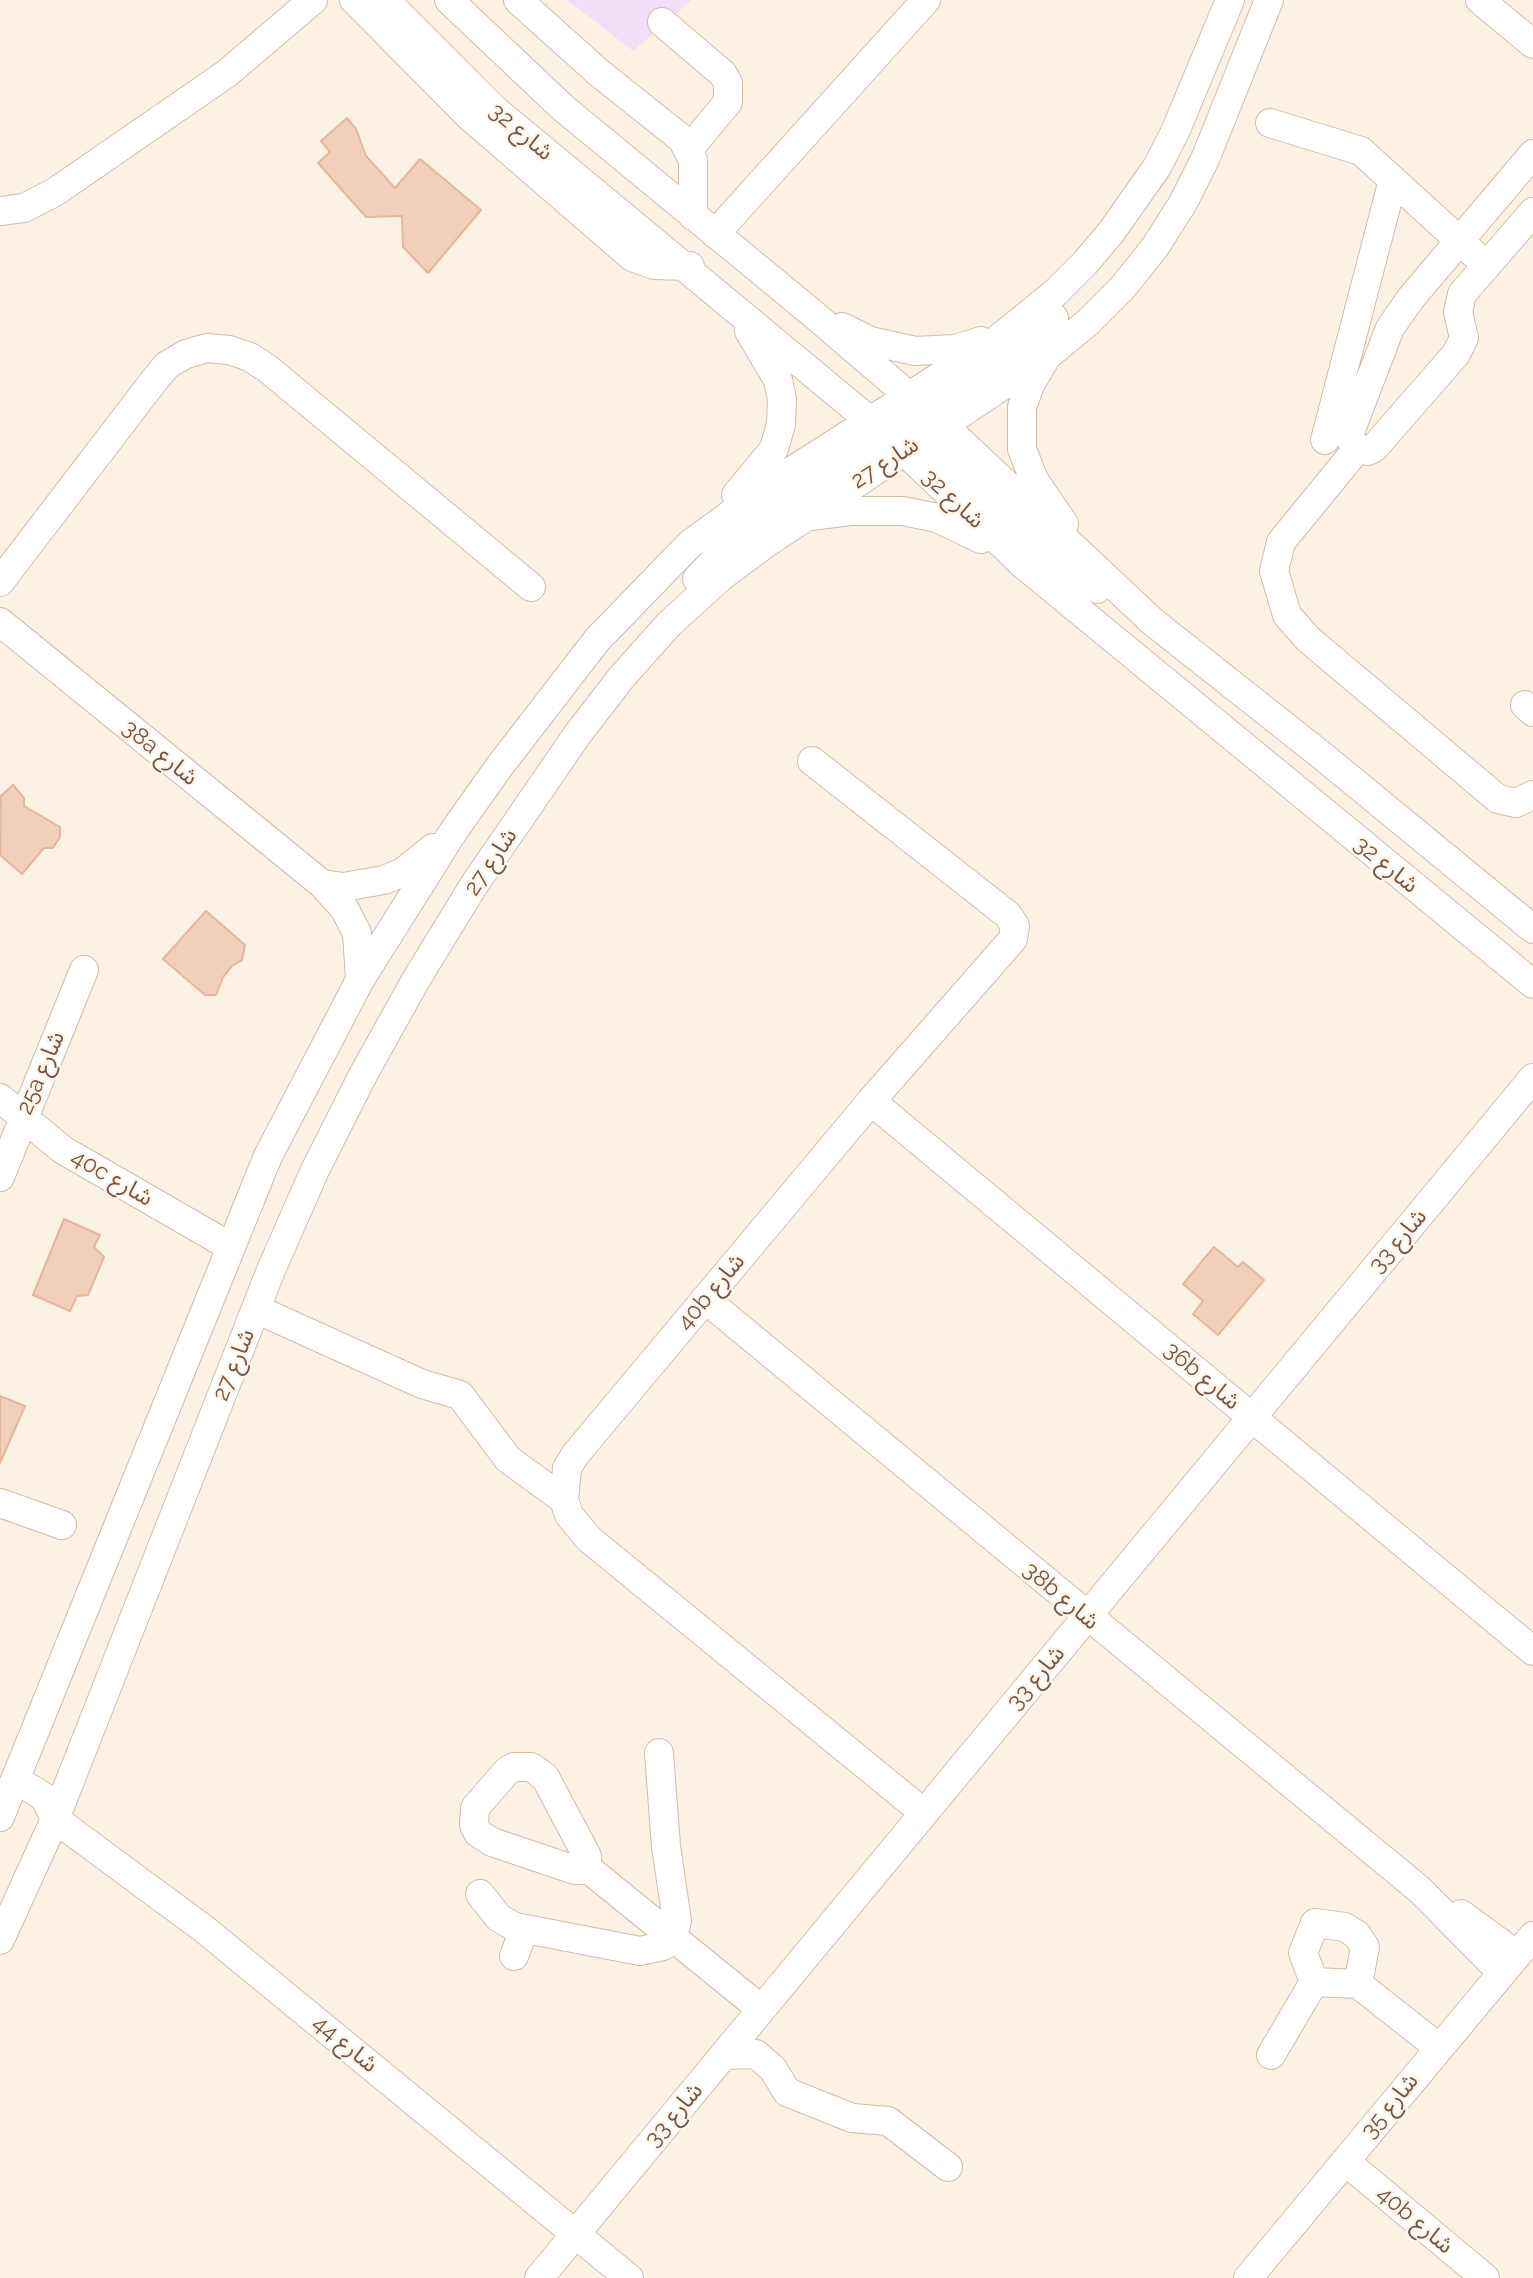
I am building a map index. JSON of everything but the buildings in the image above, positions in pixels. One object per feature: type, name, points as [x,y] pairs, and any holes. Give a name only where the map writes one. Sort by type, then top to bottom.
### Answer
[{"type":"street","points":[[0,211],[24,208],[55,192],[226,74],[313,0]]},
{"type":"street","points":[[354,0],[468,116],[632,257],[654,265],[684,264],[739,291],[907,424],[955,472],[1062,564],[1153,622]]},
{"type":"street","name":"شارع 32","points":[[385,0],[494,109],[730,303],[907,424],[1090,561],[1153,622],[1320,754],[1533,929]]},
{"type":"street","name":"شارع 32","points":[[449,0],[553,99],[812,313],[1025,566],[1533,984]]},
{"type":"street","points":[[518,0],[598,72],[674,132],[689,149],[693,160],[693,216]]},
{"type":"street","points":[[715,234],[926,0]]},
{"type":"street","name":"شارع 27","points":[[0,1940],[55,1819],[256,1309],[315,1170],[364,1073],[417,978],[474,885],[577,736],[621,678],[669,624],[722,576],[804,517],[907,424],[968,359],[1024,320],[1065,283],[1112,232],[1157,167],[1175,132],[1230,0]]},
{"type":"street","name":"شارع 27","points":[[0,1817],[268,1156],[360,980],[453,832],[499,766],[597,640],[690,544],[754,496],[1047,356],[1123,287],[1155,247],[1183,203],[1206,158],[1269,0]]},
{"type":"street","points":[[1480,0],[1533,44]]},
{"type":"street","points":[[662,22],[723,74],[728,83],[728,102],[689,149]]},
{"type":"street","points":[[1270,123],[1349,145],[1373,159],[1392,180],[1486,264]]},
{"type":"street","points":[[1533,153],[1390,328],[1350,432],[1350,438],[1357,449],[1368,451],[1374,448],[1456,354],[1464,338],[1459,303],[1486,264],[1533,212]]},
{"type":"street","points":[[1325,440],[1392,180]]},
{"type":"street","points":[[669,624],[694,582],[727,547],[907,424],[999,365],[1053,319],[1088,280],[1112,232]]},
{"type":"street","points":[[690,544],[761,467],[774,449],[781,424],[782,399],[778,380],[770,362],[730,303]]},
{"type":"street","points":[[812,313],[870,341],[915,351],[955,349],[1024,320]]},
{"type":"street","points":[[0,582],[167,365],[186,354],[207,348],[229,350],[250,357],[268,369],[531,587]]},
{"type":"street","points":[[1047,356],[1030,385],[1023,407],[1022,449],[1034,480],[1090,561]]},
{"type":"street","points":[[1357,449],[1281,542],[1274,571],[1287,615],[1308,639],[1498,799],[1516,803],[1533,795]]},
{"type":"street","points":[[804,517],[877,509],[937,517],[960,527],[1025,566]]},
{"type":"street","name":"38a شارع","points":[[0,622],[321,884],[344,908],[357,933],[360,946],[360,980]]},
{"type":"street","name":"40b شارع","points":[[564,1500],[567,1468],[575,1455],[871,1101],[1013,939],[1014,926],[1008,915],[812,761]]},
{"type":"street","points":[[321,884],[343,887],[384,880],[420,860],[453,832]]},
{"type":"street","name":"25a شارع","points":[[0,1178],[84,970]]},
{"type":"street","name":"شارع 33","points":[[539,2278],[1533,1078]]},
{"type":"street","name":"40c شارع","points":[[0,1098],[63,1150],[231,1247]]},
{"type":"street","name":"36b شارع","points":[[871,1101],[1533,1651]]},
{"type":"street","name":"38b شارع","points":[[705,1299],[1420,1890],[1471,1921],[1517,1955]]},
{"type":"street","points":[[256,1309],[422,1384],[460,1395],[508,1460],[564,1500],[569,1515],[589,1539],[925,1813]]},
{"type":"street","points":[[0,1503],[62,1525]]},
{"type":"street","points":[[480,1894],[499,1918],[524,1930],[640,1951],[663,1946],[672,1937],[677,1921],[666,1846],[659,1753]]},
{"type":"street","name":"شارع 44","points":[[12,1786],[26,1786],[45,1798],[55,1819],[204,1929],[629,2278]]},
{"type":"street","points":[[586,1867],[761,2009]]},
{"type":"street","points":[[1314,1982],[1303,1953],[1315,1923],[1345,1927],[1357,1935],[1365,1947],[1358,1984]]},
{"type":"street","points":[[514,1956],[524,1930]]},
{"type":"street","name":"شارع 35","points":[[1248,2278],[1517,1955]]},
{"type":"street","points":[[1314,1982],[1358,1984],[1438,2047]]},
{"type":"street","points":[[1271,2055],[1314,1982]]},
{"type":"street","points":[[724,2055],[756,2054],[773,2069],[787,2092],[852,2118],[888,2121],[948,2167]]},
{"type":"street","name":"40b شارع","points":[[1345,2161],[1486,2278]]},
{"type":"shaded area","points":[[567,0],[692,0],[633,51]]}]
